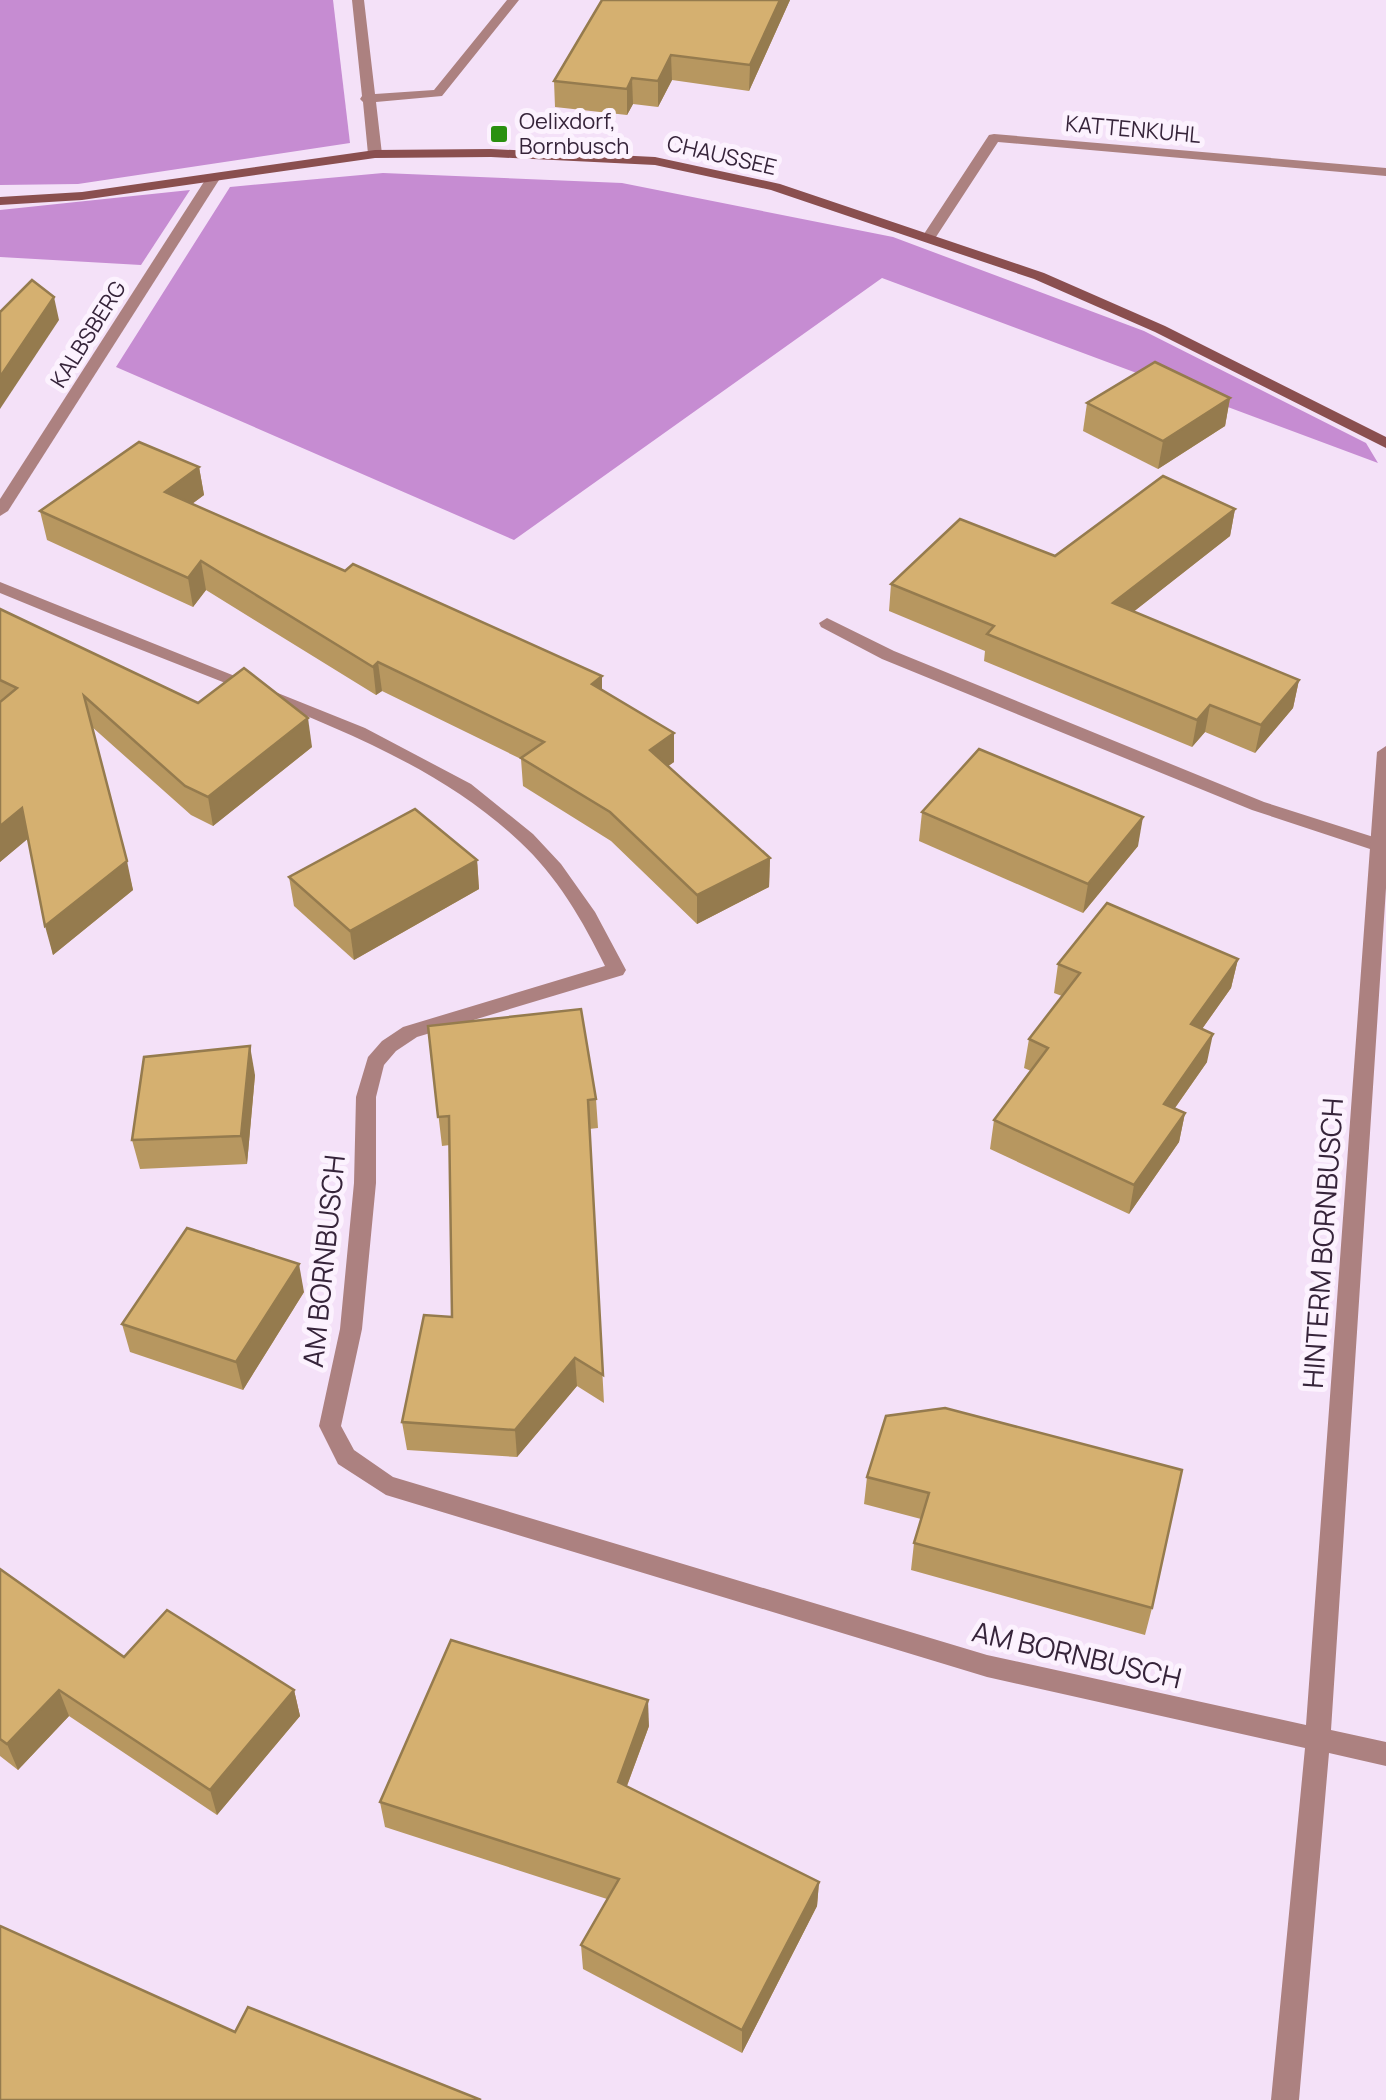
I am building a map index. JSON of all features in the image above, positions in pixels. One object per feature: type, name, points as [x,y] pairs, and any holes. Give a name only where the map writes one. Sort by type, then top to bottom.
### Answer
[{"type":"street","points":[[358,0],[374,154]]},
{"type":"street","points":[[366,99],[438,93],[513,0]]},
{"type":"street","name":"KATTENKUHL","points":[[930,237],[994,138],[1386,172]]},
{"type":"street","name":"CHAUSSEE","points":[[0,201],[82,196],[212,180],[374,154],[655,160],[776,187],[1039,276],[1160,329],[1386,443]]},
{"type":"street","name":"KALBSBERG","points":[[0,511],[212,180]]},
{"type":"street","name":"AM BORNBUSCH","points":[[0,586],[356,729],[444,775],[525,836],[568,882],[595,924],[616,970],[410,1032],[389,1046],[375,1062],[366,1096],[365,1184],[351,1329],[330,1426],[346,1456],[386,1485],[987,1666],[1318,1739]]},
{"type":"street","points":[[827,622],[888,654],[1258,806],[1380,846]]},
{"type":"street","name":"HINTERM BORNBUSCH","points":[[1285,2100],[1318,1739],[1386,752]]},
{"type":"street","points":[[1318,1739],[1386,1754]]},
{"type":"shaded area","points":[[0,0],[333,0],[350,143],[78,184],[0,185]]},
{"type":"shaded area","points":[[383,173],[622,183],[893,237],[1144,331],[1366,443],[1378,463],[882,278],[514,540],[116,367],[230,187]]},
{"type":"shaded area","points":[[190,190],[141,265],[0,257],[0,210]]},
{"type":"building","points":[[602,0],[780,0],[750,65],[671,55],[658,81],[632,78],[627,89],[554,81]]},
{"type":"building","points":[[32,280],[54,297],[0,377],[0,312]]},
{"type":"building","points":[[1155,362],[1230,398],[1163,441],[1087,403]]},
{"type":"building","points":[[139,442],[199,467],[165,492],[345,571],[353,564],[602,676],[592,684],[674,733],[650,750],[770,858],[697,895],[610,812],[521,758],[544,742],[378,662],[373,667],[201,561],[188,578],[40,511]]},
{"type":"building","points":[[1163,476],[1235,509],[1113,603],[1299,680],[1261,725],[1210,705],[1197,720],[987,634],[994,626],[891,584],[960,519],[1055,556]]},
{"type":"building","points":[[0,609],[198,703],[244,668],[308,718],[208,797],[185,786],[84,696],[127,861],[45,926],[22,808],[0,826],[0,702],[17,688],[0,680]]},
{"type":"building","points":[[979,749],[1143,817],[1088,884],[922,812]]},
{"type":"building","points":[[415,809],[477,860],[350,931],[289,877]]},
{"type":"building","points":[[1107,903],[1238,959],[1191,1024],[1213,1034],[1164,1104],[1185,1113],[1134,1185],[994,1120],[1048,1048],[1029,1039],[1080,973],[1058,964]]},
{"type":"building","points":[[581,1009],[596,1099],[588,1100],[603,1375],[575,1358],[515,1430],[402,1422],[424,1315],[452,1317],[449,1116],[438,1117],[428,1026]]},
{"type":"building","points":[[250,1046],[241,1136],[132,1140],[144,1057]]},
{"type":"building","points":[[187,1228],[299,1264],[236,1362],[122,1324]]},
{"type":"building","points":[[945,1408],[1182,1470],[1152,1608],[914,1543],[929,1493],[867,1477],[886,1416]]},
{"type":"building","points":[[0,1569],[124,1657],[167,1610],[294,1690],[210,1790],[59,1690],[7,1744],[0,1739]]},
{"type":"building","points":[[451,1640],[648,1700],[618,1782],[819,1882],[742,2030],[581,1945],[619,1879],[380,1802]]},
{"type":"building","points":[[0,1926],[235,2032],[248,2007],[481,2100],[0,2100]]},
{"type":"place","name":"Oelixdorf, Bornbusch","points":[[499,134]]}]
